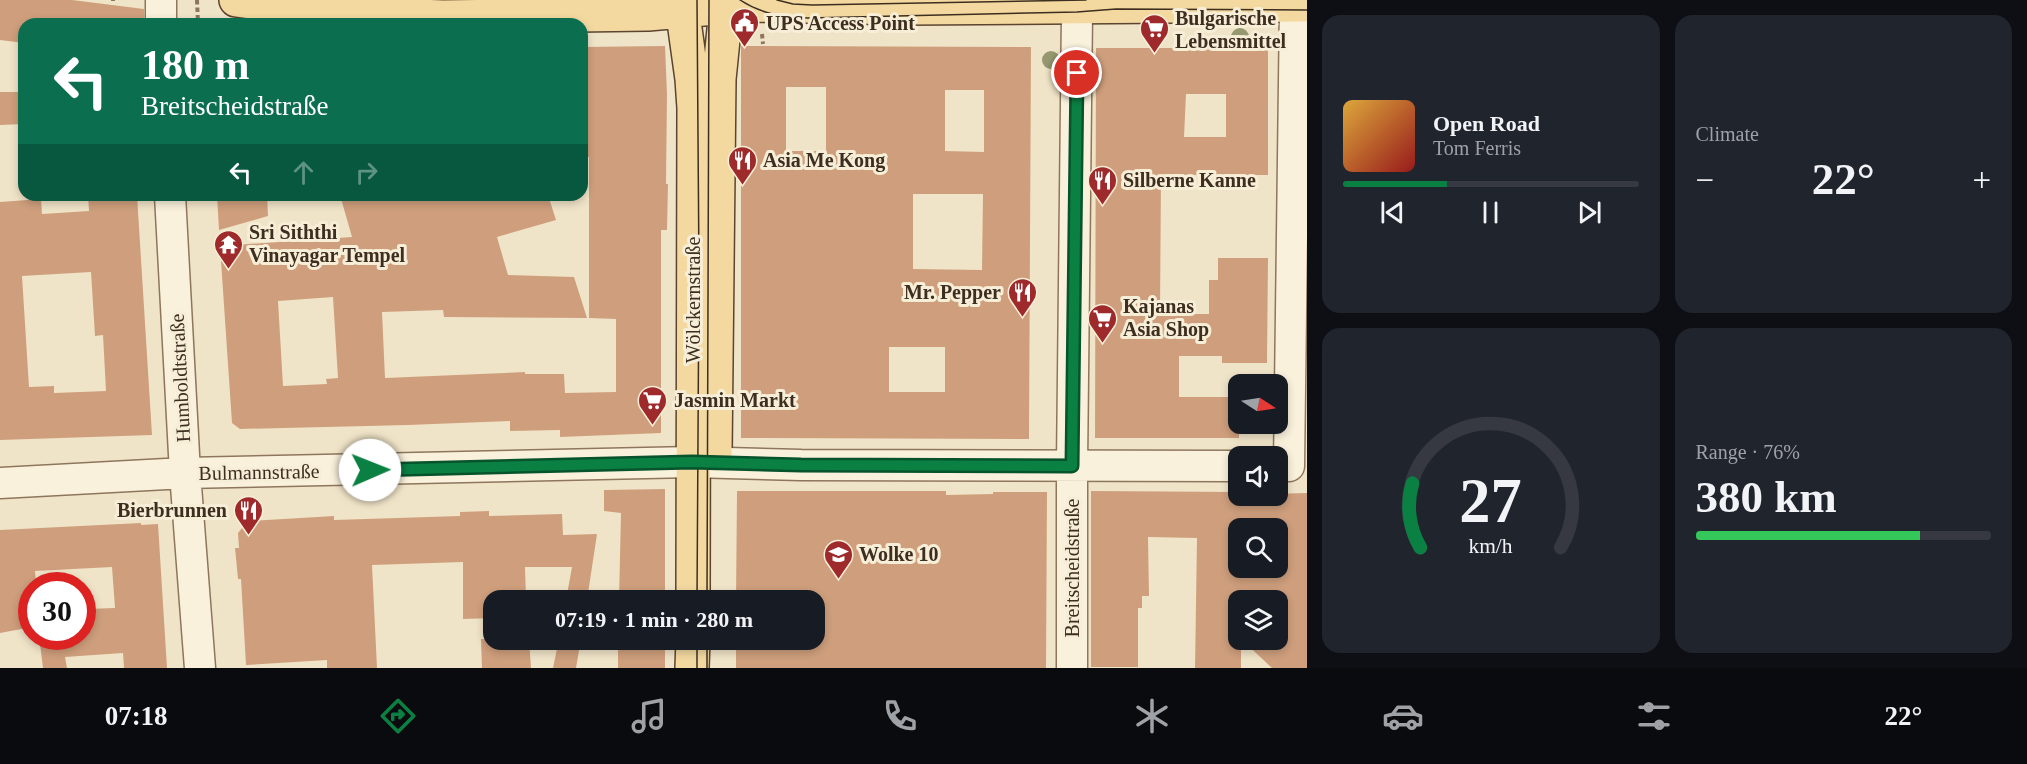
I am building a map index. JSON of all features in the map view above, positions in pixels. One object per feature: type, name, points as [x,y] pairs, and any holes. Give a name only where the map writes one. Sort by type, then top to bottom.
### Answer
[{"type":"main road","points":[[236,0],[339,13],[443,16],[636,14],[704,4],[1301,5]]},
{"type":"main road","name":"Wölckernstraße","points":[[694,590],[703,462],[719,79],[704,4]]},
{"type":"main road","name":"Wölckernstraße","points":[[704,4],[692,79],[703,462],[713,590]]},
{"type":"main road","points":[[692,668],[693,650]]},
{"type":"main road","points":[[714,650],[714,668]]},
{"type":"street","points":[[161,0],[161,18]]},
{"type":"street","name":"Breitscheidstraße","points":[[1072,668],[1077,3]]},
{"type":"street","points":[[1291,466],[1301,5]]},
{"type":"street","name":"Humboldtstraße","points":[[170,201],[185,473],[200,668]]},
{"type":"street","name":"Bulmannstraße","points":[[0,483],[185,473],[703,462],[801,465],[1228,466]]},
{"type":"path","points":[[197,0],[198,18]]},
{"type":"building","points":[[0,0],[72,0],[144,9],[144,18],[18,18],[18,42],[0,40]]},
{"type":"building","points":[[665,46],[666,184],[668,184],[667,230],[661,230],[661,433],[560,437],[560,430],[510,431],[510,421],[240,429],[232,423],[220,246],[352,237],[342,201],[550,201],[556,220],[497,237],[508,275],[574,277],[587,318],[444,317],[443,310],[382,312],[385,378],[525,372],[525,374],[564,374],[565,393],[616,392],[616,319],[589,318],[588,47]],"holes":[[[333,297],[338,378],[326,379],[327,384],[283,386],[278,301]]]},
{"type":"building","points":[[741,46],[1031,47],[1029,439],[741,438]],"holes":[[[786,87],[826,87],[826,151],[786,151]],[[945,90],[984,90],[984,152],[945,151]],[[913,194],[983,194],[982,270],[913,269]],[[889,347],[945,347],[945,392],[889,392]]]},
{"type":"building","points":[[1096,48],[1268,48],[1268,175],[1161,175],[1160,314],[1209,314],[1209,280],[1218,280],[1218,258],[1268,258],[1267,363],[1222,363],[1222,356],[1179,356],[1179,397],[1228,397],[1228,434],[1239,434],[1239,438],[1095,438]],"holes":[[[1186,94],[1226,94],[1226,137],[1184,137]]]},
{"type":"building","points":[[0,92],[18,92],[18,124],[0,125]]},
{"type":"building","points":[[41,201],[42,214],[89,211],[88,201],[137,201],[152,435],[0,440],[0,202]],"holes":[[[91,272],[95,336],[103,335],[106,391],[54,393],[54,386],[29,387],[22,276]]]},
{"type":"building","points":[[217,201],[267,201],[268,216],[219,230]]},
{"type":"building","points":[[665,489],[665,590],[619,590],[621,513],[604,511],[604,490]]},
{"type":"building","points":[[737,491],[946,491],[946,495],[1047,492],[1046,668],[736,668],[736,650],[825,650],[825,590],[736,590]]},
{"type":"building","points":[[1091,491],[1228,492],[1228,506],[1288,506],[1288,494],[1307,493],[1307,668],[1272,668],[1253,650],[1288,650],[1288,590],[1228,590],[1228,650],[1241,650],[1241,668],[1195,668],[1197,538],[1148,537],[1149,596],[1142,596],[1142,608],[1138,608],[1138,667],[1091,667]]},
{"type":"building","points":[[489,511],[489,516],[562,514],[563,535],[597,534],[589,590],[568,590],[572,567],[525,567],[526,590],[483,590],[483,618],[463,619],[463,562],[372,565],[377,668],[327,668],[327,660],[246,665],[241,579],[238,579],[235,548],[239,548],[238,533],[248,521],[334,516],[334,520],[460,516],[460,512]]},
{"type":"building","points":[[158,524],[167,668],[124,668],[123,653],[65,657],[67,668],[43,668],[41,650],[96,650],[96,609],[115,608],[112,567],[18,572],[18,630],[0,633],[0,530]]},
{"type":"building","points":[[481,639],[483,639],[483,650],[530,650],[531,668],[482,668]]},
{"type":"building","points":[[557,650],[579,650],[576,668],[553,668]]},
{"type":"building","points":[[618,650],[665,650],[665,668],[618,668]]},
{"type":"tram line","points":[[697,0],[699,271],[697,590]]},
{"type":"tram line","points":[[707,590],[709,0]]},
{"type":"tram line","points":[[740,0],[756,9],[772,14],[808,18],[1077,12],[1116,9],[1307,10]]},
{"type":"tram line","points":[[777,0],[812,5],[1086,0]]},
{"type":"tram line","points":[[697,650],[697,668]]},
{"type":"tram line","points":[[707,650],[707,668]]},
{"type":"place","name":"UPS Access Point","points":[[745,48]]},
{"type":"place","name":"Bulgarische Lebensmittel","points":[[1154,54]]},
{"type":"place","name":"Asia Me Kong","points":[[742,186]]},
{"type":"place","name":"Silberne Kanne","points":[[1102,206]]},
{"type":"place","name":"Sri Siththi Vinayagar Tempel","points":[[228,270]]},
{"type":"place","name":"Mr. Pepper","points":[[1022,318]]},
{"type":"place","name":"Kajanas Asia Shop","points":[[1102,344]]},
{"type":"place","name":"Jasmin Markt","points":[[653,426]]},
{"type":"place","name":"Bierbrunnen","points":[[248,536]]},
{"type":"place","name":"Wolke 10","points":[[838,580]]},
{"type":"route","points":[[370,470],[692,462],[801,465],[1072,466],[1077,73]]}]
